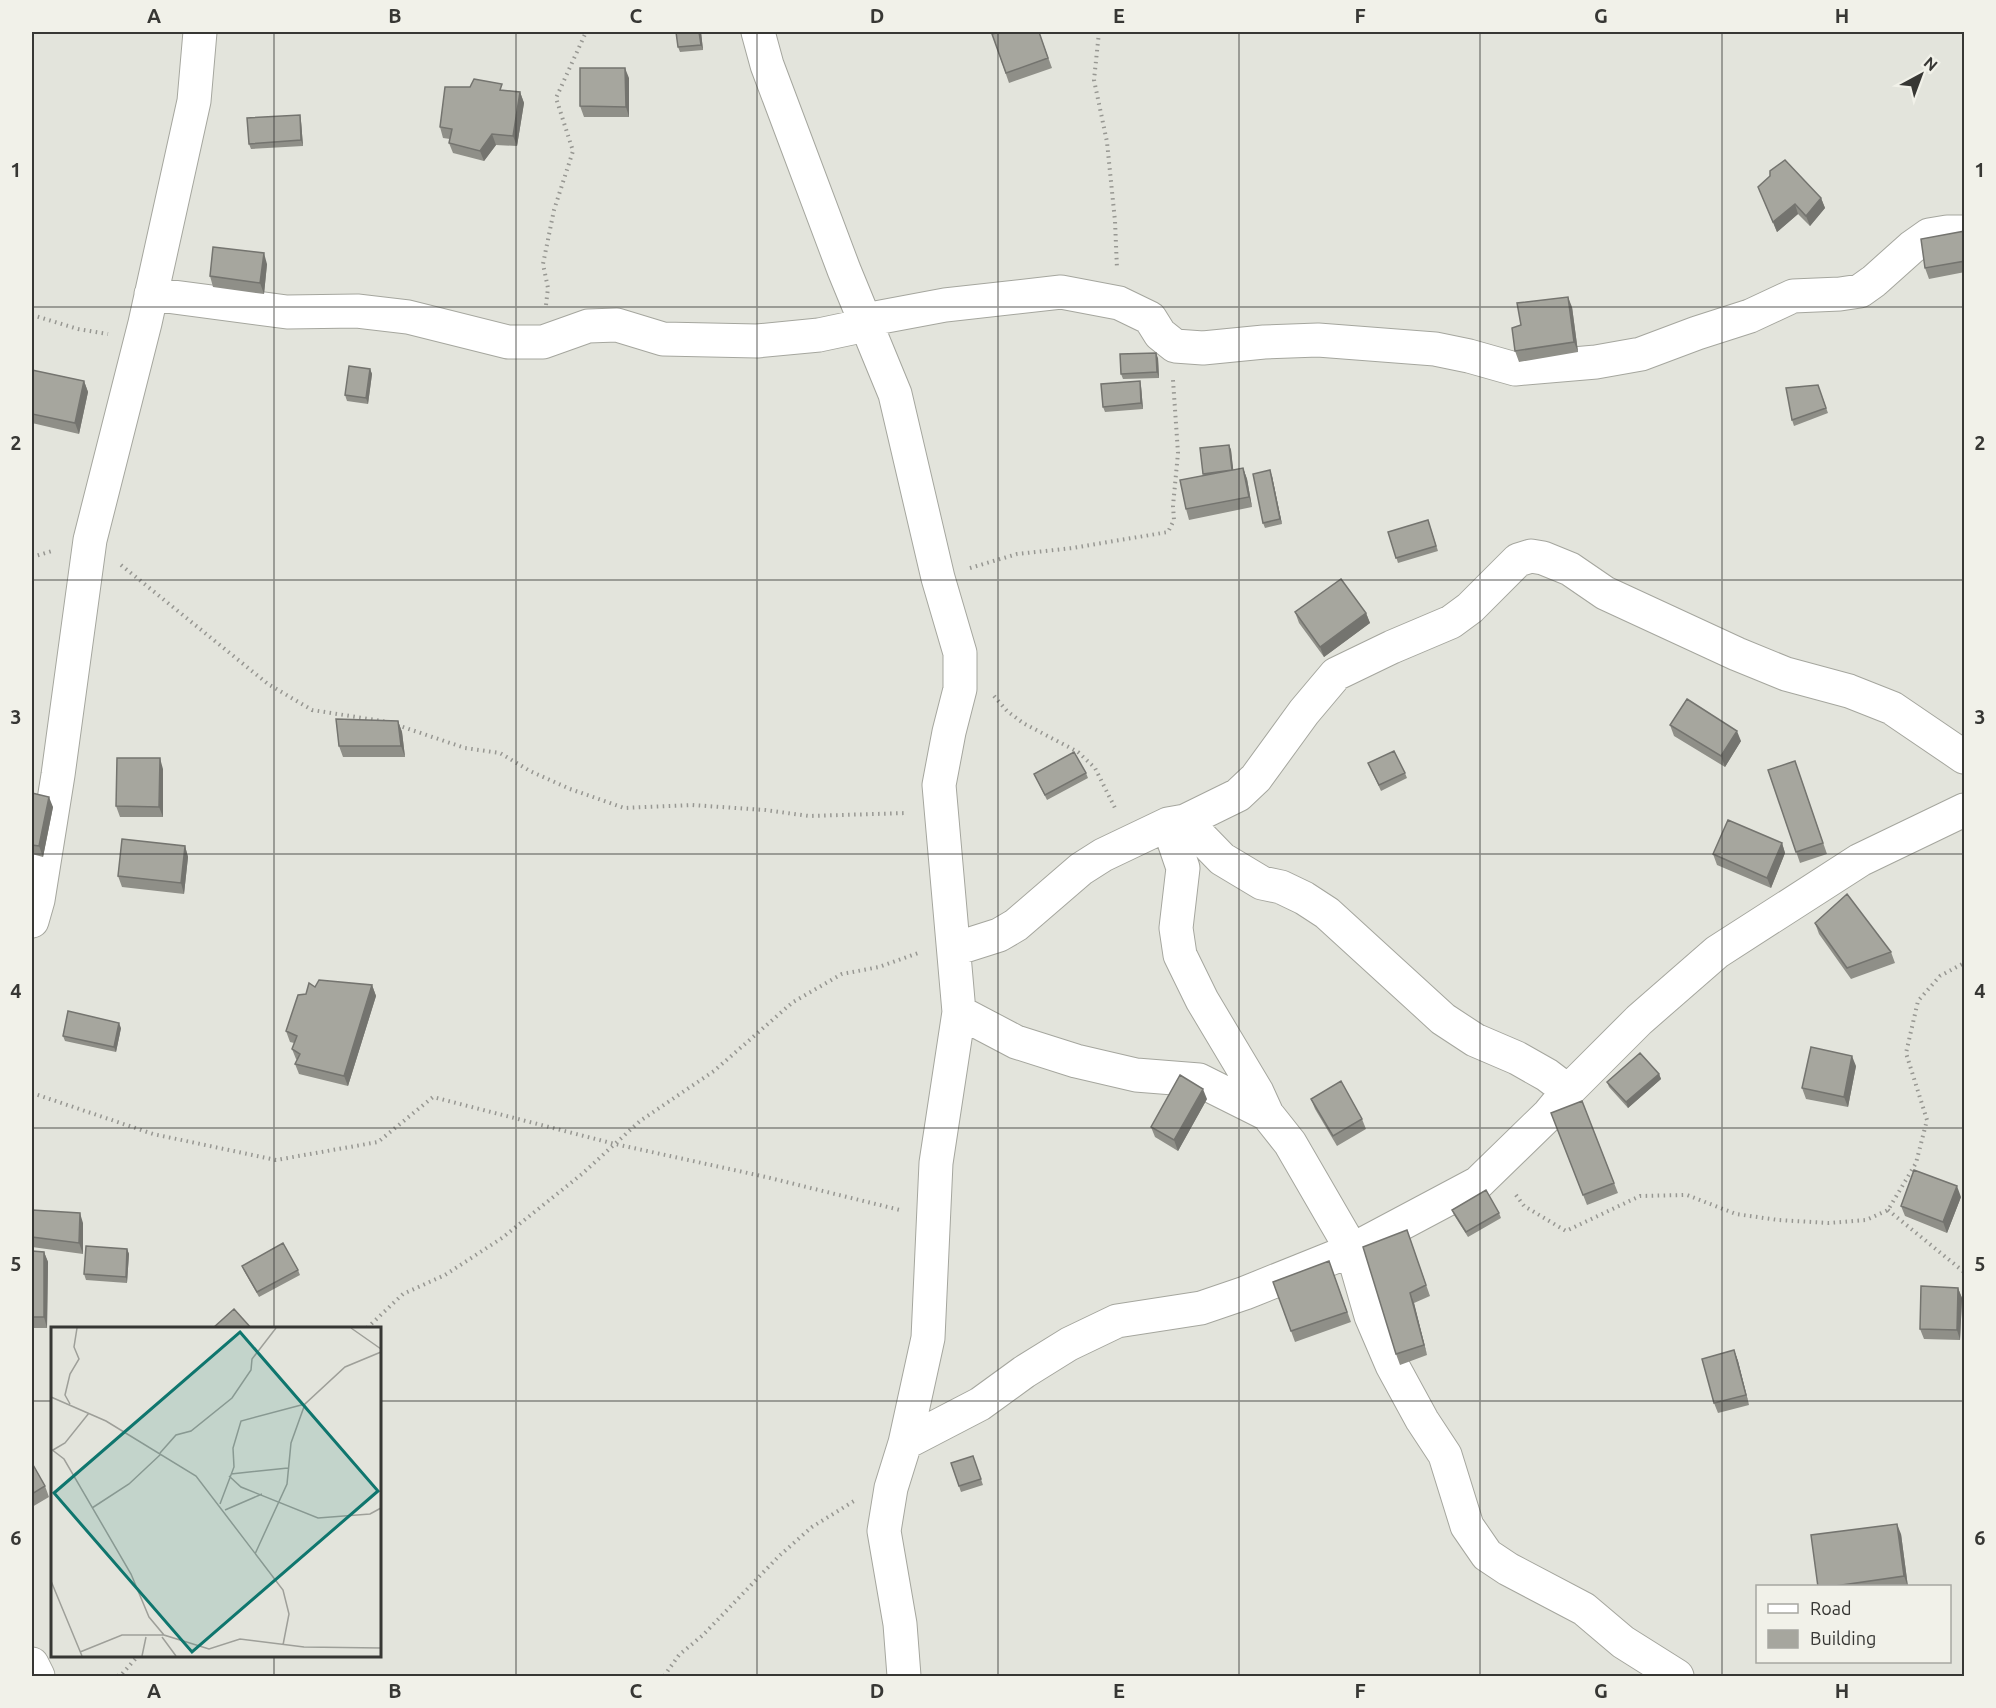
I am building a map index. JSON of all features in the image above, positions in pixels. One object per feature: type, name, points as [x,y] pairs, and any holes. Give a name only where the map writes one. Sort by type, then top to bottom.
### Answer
[{"type":"street","points":[[32,921],[38,900],[58,776],[90,540],[148,308],[194,101],[201,32]]},
{"type":"street","points":[[758,32],[767,65],[865,323],[895,394],[938,578],[960,653],[960,690],[939,785],[955,945],[959,1012],[936,1163],[928,1338],[905,1443],[891,1488],[884,1531],[900,1624],[904,1677]]},
{"type":"street","points":[[148,308],[287,312],[357,311],[408,317],[508,342],[543,342],[588,326],[617,325],[663,339],[757,341],[819,336],[945,305],[1061,292],[1119,303],[1150,318],[1160,334],[1175,346],[1203,348],[1318,340],[1436,349],[1515,369],[1596,362],[1641,354],[1750,316],[1793,296],[1860,291],[1929,235],[1965,232]]},
{"type":"street","points":[[955,945],[999,935],[1016,925],[1081,869],[1132,840],[1177,823],[1238,795],[1275,754],[1304,712],[1336,674],[1451,622],[1470,608],[1518,560],[1531,556],[1543,558],[1570,569],[1605,593],[1747,658],[1786,674],[1849,691],[1892,708],[1965,757]]},
{"type":"street","points":[[905,1443],[980,1404],[1024,1372],[1069,1344],[1118,1321],[1201,1308],[1245,1293],[1353,1250],[1478,1183],[1549,1114],[1568,1090],[1639,1020],[1717,952],[1860,860],[1965,810]]},
{"type":"street","points":[[1177,823],[1222,858],[1262,883],[1281,887],[1327,913],[1443,1019],[1475,1040],[1517,1058],[1568,1090]]},
{"type":"street","points":[[1177,823],[1183,868],[1176,928],[1180,955],[1202,1000],[1257,1092],[1267,1114],[1290,1143],[1353,1250],[1375,1326],[1392,1365],[1422,1420],[1445,1455],[1467,1526],[1487,1555],[1508,1569],[1584,1609],[1623,1642],[1677,1677]]},
{"type":"street","points":[[959,1012],[1016,1042],[1076,1061],[1136,1075],[1199,1080],[1267,1114]]},
{"type":"street","points":[[32,1664],[38,1677]]},
{"type":"path","points":[[543,342],[548,288],[543,264],[554,210],[573,151],[556,98],[586,32]]},
{"type":"path","points":[[1099,32],[1094,80],[1107,142],[1115,221],[1119,303]]},
{"type":"path","points":[[32,315],[78,329],[132,339],[148,308]]},
{"type":"path","points":[[938,578],[1017,554],[1073,548],[1168,532],[1174,520],[1173,506],[1178,453],[1173,398],[1175,346]]},
{"type":"path","points":[[90,540],[268,684],[312,710],[384,721],[465,748],[500,753],[530,771],[570,789],[624,808],[692,805],[765,810],[809,816],[906,813],[941,818]]},
{"type":"path","points":[[993,695],[1006,711],[1023,723],[1078,752],[1095,768],[1132,840]]},
{"type":"path","points":[[369,1327],[404,1294],[445,1275],[502,1238],[582,1174],[640,1121],[714,1071],[793,1002],[808,992],[843,974],[879,967],[955,945]]},
{"type":"path","points":[[1478,1183],[1509,1186],[1524,1206],[1566,1232],[1640,1196],[1687,1195],[1736,1214],[1778,1220],[1829,1223],[1866,1220],[1887,1210],[1916,1163],[1927,1120],[1906,1053],[1918,1001],[1940,976],[1965,963]]},
{"type":"path","points":[[32,1093],[153,1134],[276,1160],[378,1142],[433,1097],[615,1144],[934,1219]]},
{"type":"path","points":[[1887,1210],[1965,1272]]},
{"type":"path","points":[[664,1677],[679,1655],[703,1635],[779,1556],[812,1527],[849,1503],[891,1488]]},
{"type":"path","points":[[117,1677],[137,1657]]},
{"type":"building","points":[[676,32],[699,32],[701,45],[678,47]]},
{"type":"building","points":[[1039,32],[1048,58],[1006,73],[992,34]]},
{"type":"building","points":[[580,68],[625,68],[626,107],[580,106]]},
{"type":"building","points":[[474,79],[502,84],[500,90],[520,92],[513,136],[492,134],[480,151],[449,143],[452,129],[440,127],[445,87],[470,87]]},
{"type":"building","points":[[300,115],[301,140],[249,144],[247,118]]},
{"type":"building","points":[[1785,160],[1821,198],[1806,216],[1795,204],[1773,222],[1758,187],[1770,176],[1770,171]]},
{"type":"building","points":[[1965,231],[1965,261],[1925,268],[1921,239]]},
{"type":"building","points":[[213,247],[264,253],[260,283],[210,276]]},
{"type":"building","points":[[1568,297],[1574,342],[1515,351],[1512,328],[1521,325],[1517,303]]},
{"type":"building","points":[[1156,353],[1157,372],[1121,374],[1120,354]]},
{"type":"building","points":[[349,366],[370,369],[366,398],[345,395]]},
{"type":"building","points":[[32,370],[84,381],[75,423],[32,414]]},
{"type":"building","points":[[1140,381],[1141,403],[1103,407],[1101,384]]},
{"type":"building","points":[[1818,385],[1826,408],[1792,420],[1786,388]]},
{"type":"building","points":[[1229,445],[1232,470],[1203,474],[1200,448]]},
{"type":"building","points":[[1243,468],[1249,497],[1186,509],[1180,480]]},
{"type":"building","points":[[1270,470],[1280,519],[1263,523],[1253,474]]},
{"type":"building","points":[[1428,520],[1436,546],[1396,558],[1388,532]]},
{"type":"building","points":[[1341,579],[1366,613],[1320,647],[1295,612]]},
{"type":"building","points":[[1687,699],[1737,731],[1721,756],[1670,725]]},
{"type":"building","points":[[336,719],[398,721],[401,746],[339,746]]},
{"type":"building","points":[[1394,751],[1405,773],[1379,785],[1368,763]]},
{"type":"building","points":[[1074,752],[1086,773],[1045,795],[1034,774]]},
{"type":"building","points":[[117,758],[160,758],[159,807],[116,806]]},
{"type":"building","points":[[1795,761],[1823,843],[1796,852],[1768,770]]},
{"type":"building","points":[[32,793],[49,797],[39,846],[32,845]]},
{"type":"building","points":[[1728,820],[1782,843],[1767,878],[1713,854]]},
{"type":"building","points":[[122,839],[185,846],[181,883],[118,876]]},
{"type":"building","points":[[1847,894],[1891,952],[1847,968],[1815,923]]},
{"type":"building","points":[[319,980],[372,985],[344,1076],[295,1064],[300,1054],[292,1049],[297,1036],[286,1031],[298,995],[306,994],[309,983],[315,987]]},
{"type":"building","points":[[68,1011],[119,1023],[114,1047],[63,1036]]},
{"type":"building","points":[[1811,1047],[1852,1056],[1844,1097],[1802,1088]]},
{"type":"building","points":[[1640,1053],[1659,1074],[1626,1102],[1607,1082]]},
{"type":"building","points":[[1180,1075],[1203,1089],[1174,1140],[1151,1127]]},
{"type":"building","points":[[1341,1081],[1362,1119],[1333,1136],[1311,1099]]},
{"type":"building","points":[[1582,1101],[1614,1183],[1583,1195],[1551,1113]]},
{"type":"building","points":[[1914,1170],[1957,1186],[1943,1222],[1901,1206]]},
{"type":"building","points":[[1486,1190],[1499,1213],[1466,1232],[1452,1210]]},
{"type":"building","points":[[32,1210],[80,1213],[79,1243],[32,1237]]},
{"type":"building","points":[[1407,1230],[1426,1285],[1410,1293],[1424,1345],[1396,1354],[1363,1247]]},
{"type":"building","points":[[283,1243],[298,1270],[257,1292],[242,1266]]},
{"type":"building","points":[[86,1246],[127,1249],[126,1277],[84,1274]]},
{"type":"building","points":[[32,1251],[44,1252],[44,1317],[32,1317]]},
{"type":"building","points":[[1329,1261],[1347,1312],[1291,1331],[1273,1282]]},
{"type":"building","points":[[1921,1286],[1958,1288],[1957,1330],[1920,1329]]},
{"type":"building","points":[[234,1309],[250,1327],[214,1327]]},
{"type":"building","points":[[1734,1350],[1746,1395],[1714,1403],[1702,1359]]},
{"type":"building","points":[[973,1456],[981,1479],[959,1486],[951,1463]]},
{"type":"building","points":[[32,1463],[45,1486],[32,1494]]},
{"type":"building","points":[[1897,1524],[1904,1576],[1842,1585],[1818,1585],[1811,1535]]}]
